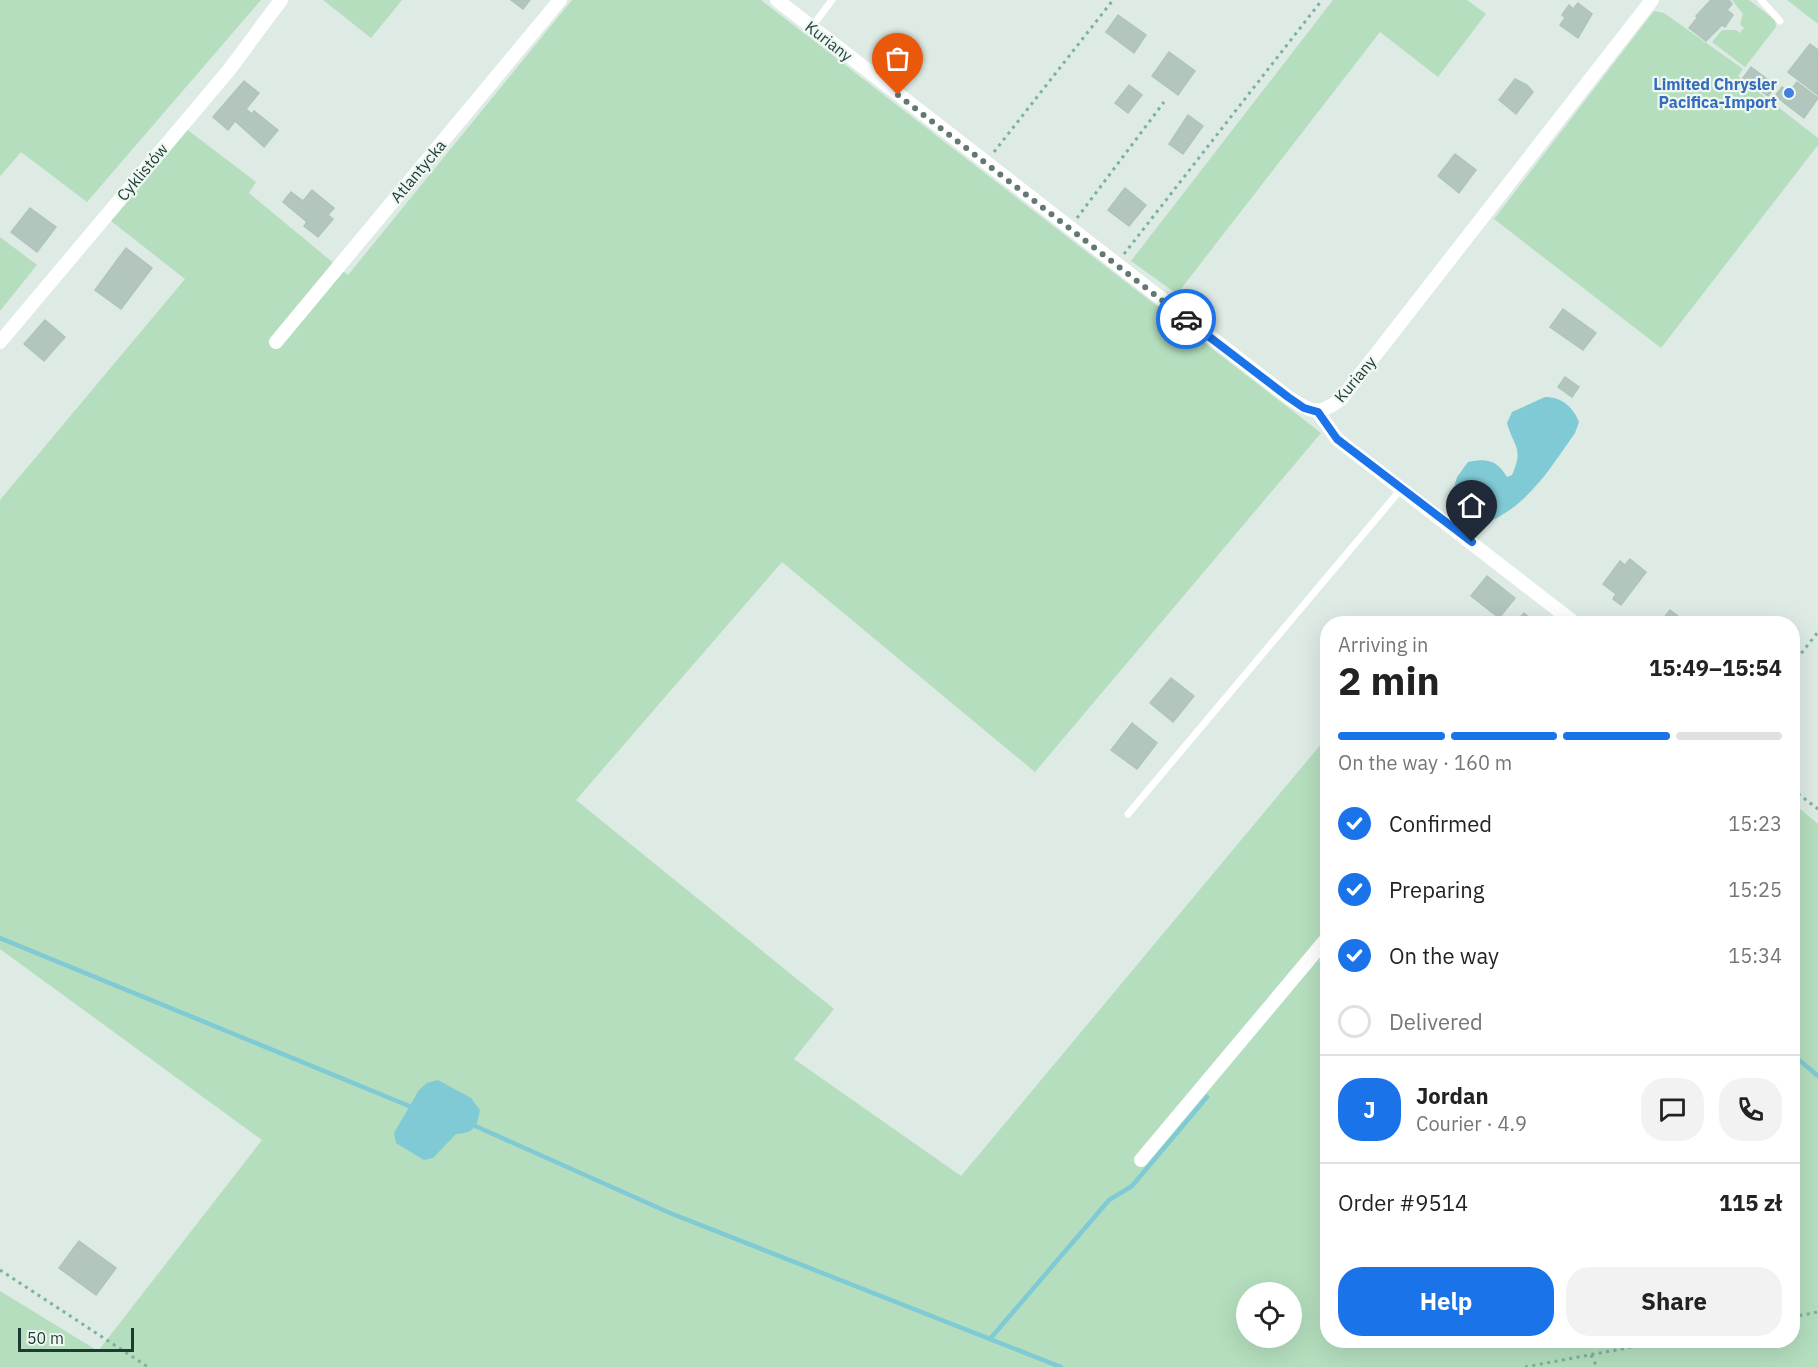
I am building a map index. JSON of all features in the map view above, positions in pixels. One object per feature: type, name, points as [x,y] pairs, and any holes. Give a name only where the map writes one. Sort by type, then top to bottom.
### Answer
[{"type":"street","name":"Cyklistów","points":[[0,342],[229,70],[281,0]]},
{"type":"street","name":"Atlantycka","points":[[276,342],[560,0]]},
{"type":"street","name":"Kuriany","points":[[777,0],[1288,397],[1304,408],[1318,412],[1328,409],[1341,399],[1652,0]]},
{"type":"street","points":[[1318,412],[1337,439],[1566,616]]},
{"type":"street","points":[[1142,1160],[1320,947]]},
{"type":"lane","points":[[811,28],[832,0]]},
{"type":"lane","points":[[1761,0],[1780,21]]},
{"type":"lane","points":[[1128,814],[1402,488]]},
{"type":"path","points":[[985,163],[1113,0]]},
{"type":"path","points":[[1115,264],[1322,0]]},
{"type":"path","points":[[1069,229],[1164,102]]},
{"type":"path","points":[[1800,655],[1818,632]]},
{"type":"path","points":[[1800,795],[1818,808]]},
{"type":"path","points":[[0,1270],[148,1367]]},
{"type":"path","points":[[1800,1315],[1818,1312]]},
{"type":"path","points":[[1525,1367],[1628,1348]]},
{"type":"path","points":[[1591,1355],[1597,1367]]},
{"type":"green space","points":[[0,0],[261,0],[87,202],[21,152],[0,176]]},
{"type":"green space","points":[[323,0],[402,0],[371,38]]},
{"type":"green space","points":[[572,0],[761,0],[1321,433],[1035,772],[782,562],[576,800],[834,1009],[794,1059],[961,1176],[1320,745],[1320,1348],[1800,1348],[1800,809],[1818,824],[1818,1367],[0,1367],[0,1291],[98,1351],[262,1140],[0,949],[0,500],[185,279],[111,221],[185,128],[256,182],[249,193],[348,275]]},
{"type":"green space","points":[[1333,0],[1467,0],[1486,14],[1438,77],[1380,32],[1177,294],[1131,261]]},
{"type":"green space","points":[[1732,0],[1749,0],[1775,20],[1776,27],[1745,67],[1712,42],[1722,30],[1736,30],[1740,33],[1744,28],[1740,24],[1743,14]]},
{"type":"green space","points":[[1787,0],[1818,0],[1818,24]]},
{"type":"green space","points":[[1654,11],[1664,13],[1743,69],[1738,76],[1818,138],[1818,145],[1661,348],[1494,219]]},
{"type":"green space","points":[[0,237],[37,265],[0,311]]},
{"type":"water","points":[[1545,397],[1562,401],[1570,407],[1579,422],[1575,433],[1539,482],[1506,512],[1493,520],[1469,510],[1453,491],[1457,477],[1468,462],[1481,460],[1495,464],[1507,477],[1512,475],[1518,453],[1507,423],[1512,412]]},
{"type":"water","points":[[438,1080],[471,1098],[480,1110],[474,1128],[456,1134],[433,1158],[424,1160],[396,1143],[394,1133],[419,1090],[427,1083]]},
{"type":"building","points":[[511,0],[530,0],[523,9]]},
{"type":"building","points":[[1711,0],[1729,0],[1732,4],[1727,10],[1733,15],[1725,27],[1722,25],[1706,41],[1689,28],[1698,17],[1696,16]]},
{"type":"building","points":[[1578,3],[1592,14],[1578,38],[1560,25],[1565,18],[1562,15],[1569,5],[1573,9]]},
{"type":"building","points":[[1118,15],[1146,35],[1134,53],[1106,32]]},
{"type":"building","points":[[1810,44],[1818,50],[1818,95],[1788,72]]},
{"type":"building","points":[[1169,52],[1195,71],[1178,95],[1152,76]]},
{"type":"building","points":[[1751,67],[1776,86],[1768,96],[1743,78]]},
{"type":"building","points":[[1515,79],[1527,85],[1533,92],[1516,114],[1499,100]]},
{"type":"building","points":[[244,81],[259,93],[246,109],[252,114],[254,111],[278,130],[264,147],[235,121],[228,130],[213,117]]},
{"type":"building","points":[[1797,82],[1818,98],[1804,118],[1782,101]]},
{"type":"building","points":[[1129,85],[1142,95],[1128,113],[1115,103]]},
{"type":"building","points":[[1782,87],[1788,91],[1781,100],[1775,96]]},
{"type":"building","points":[[1188,115],[1203,126],[1183,154],[1169,144]]},
{"type":"building","points":[[1455,154],[1476,170],[1459,193],[1438,176]]},
{"type":"building","points":[[1125,188],[1146,205],[1129,226],[1108,210]]},
{"type":"building","points":[[312,190],[334,208],[328,215],[333,219],[318,237],[304,226],[307,222],[283,202],[291,192],[303,201]]},
{"type":"building","points":[[30,208],[56,227],[37,252],[11,232]]},
{"type":"building","points":[[126,248],[152,268],[121,309],[95,290]]},
{"type":"building","points":[[1563,309],[1596,333],[1583,350],[1550,327]]},
{"type":"building","points":[[45,320],[65,337],[44,361],[24,344]]},
{"type":"building","points":[[1565,377],[1579,387],[1572,397],[1558,387]]},
{"type":"building","points":[[1630,559],[1646,572],[1621,605],[1613,599],[1616,594],[1603,584],[1620,561],[1625,565]]},
{"type":"building","points":[[1487,576],[1515,598],[1501,616],[1496,616],[1471,596]]},
{"type":"building","points":[[1670,610],[1678,616],[1665,616]]},
{"type":"building","points":[[1171,678],[1194,696],[1173,722],[1150,703]]},
{"type":"building","points":[[1132,723],[1157,743],[1137,769],[1111,750]]},
{"type":"building","points":[[79,1241],[116,1268],[96,1295],[59,1268]]},
{"type":"waterway","points":[[0,938],[414,1108]]},
{"type":"waterway","points":[[1800,1061],[1818,1076]]},
{"type":"waterway","points":[[990,1339],[1109,1200],[1132,1186],[1207,1097]]},
{"type":"waterway","points":[[473,1125],[670,1213],[1061,1367]]},
{"type":"way so far","points":[[898,95],[1186,319]]},
{"type":"place","name":"Limited Chrysler Pacifica-Import","points":[[1789,93]]},
{"type":"route","points":[[1186,319],[1288,397],[1304,408],[1318,412],[1337,439],[1472,542]]}]
